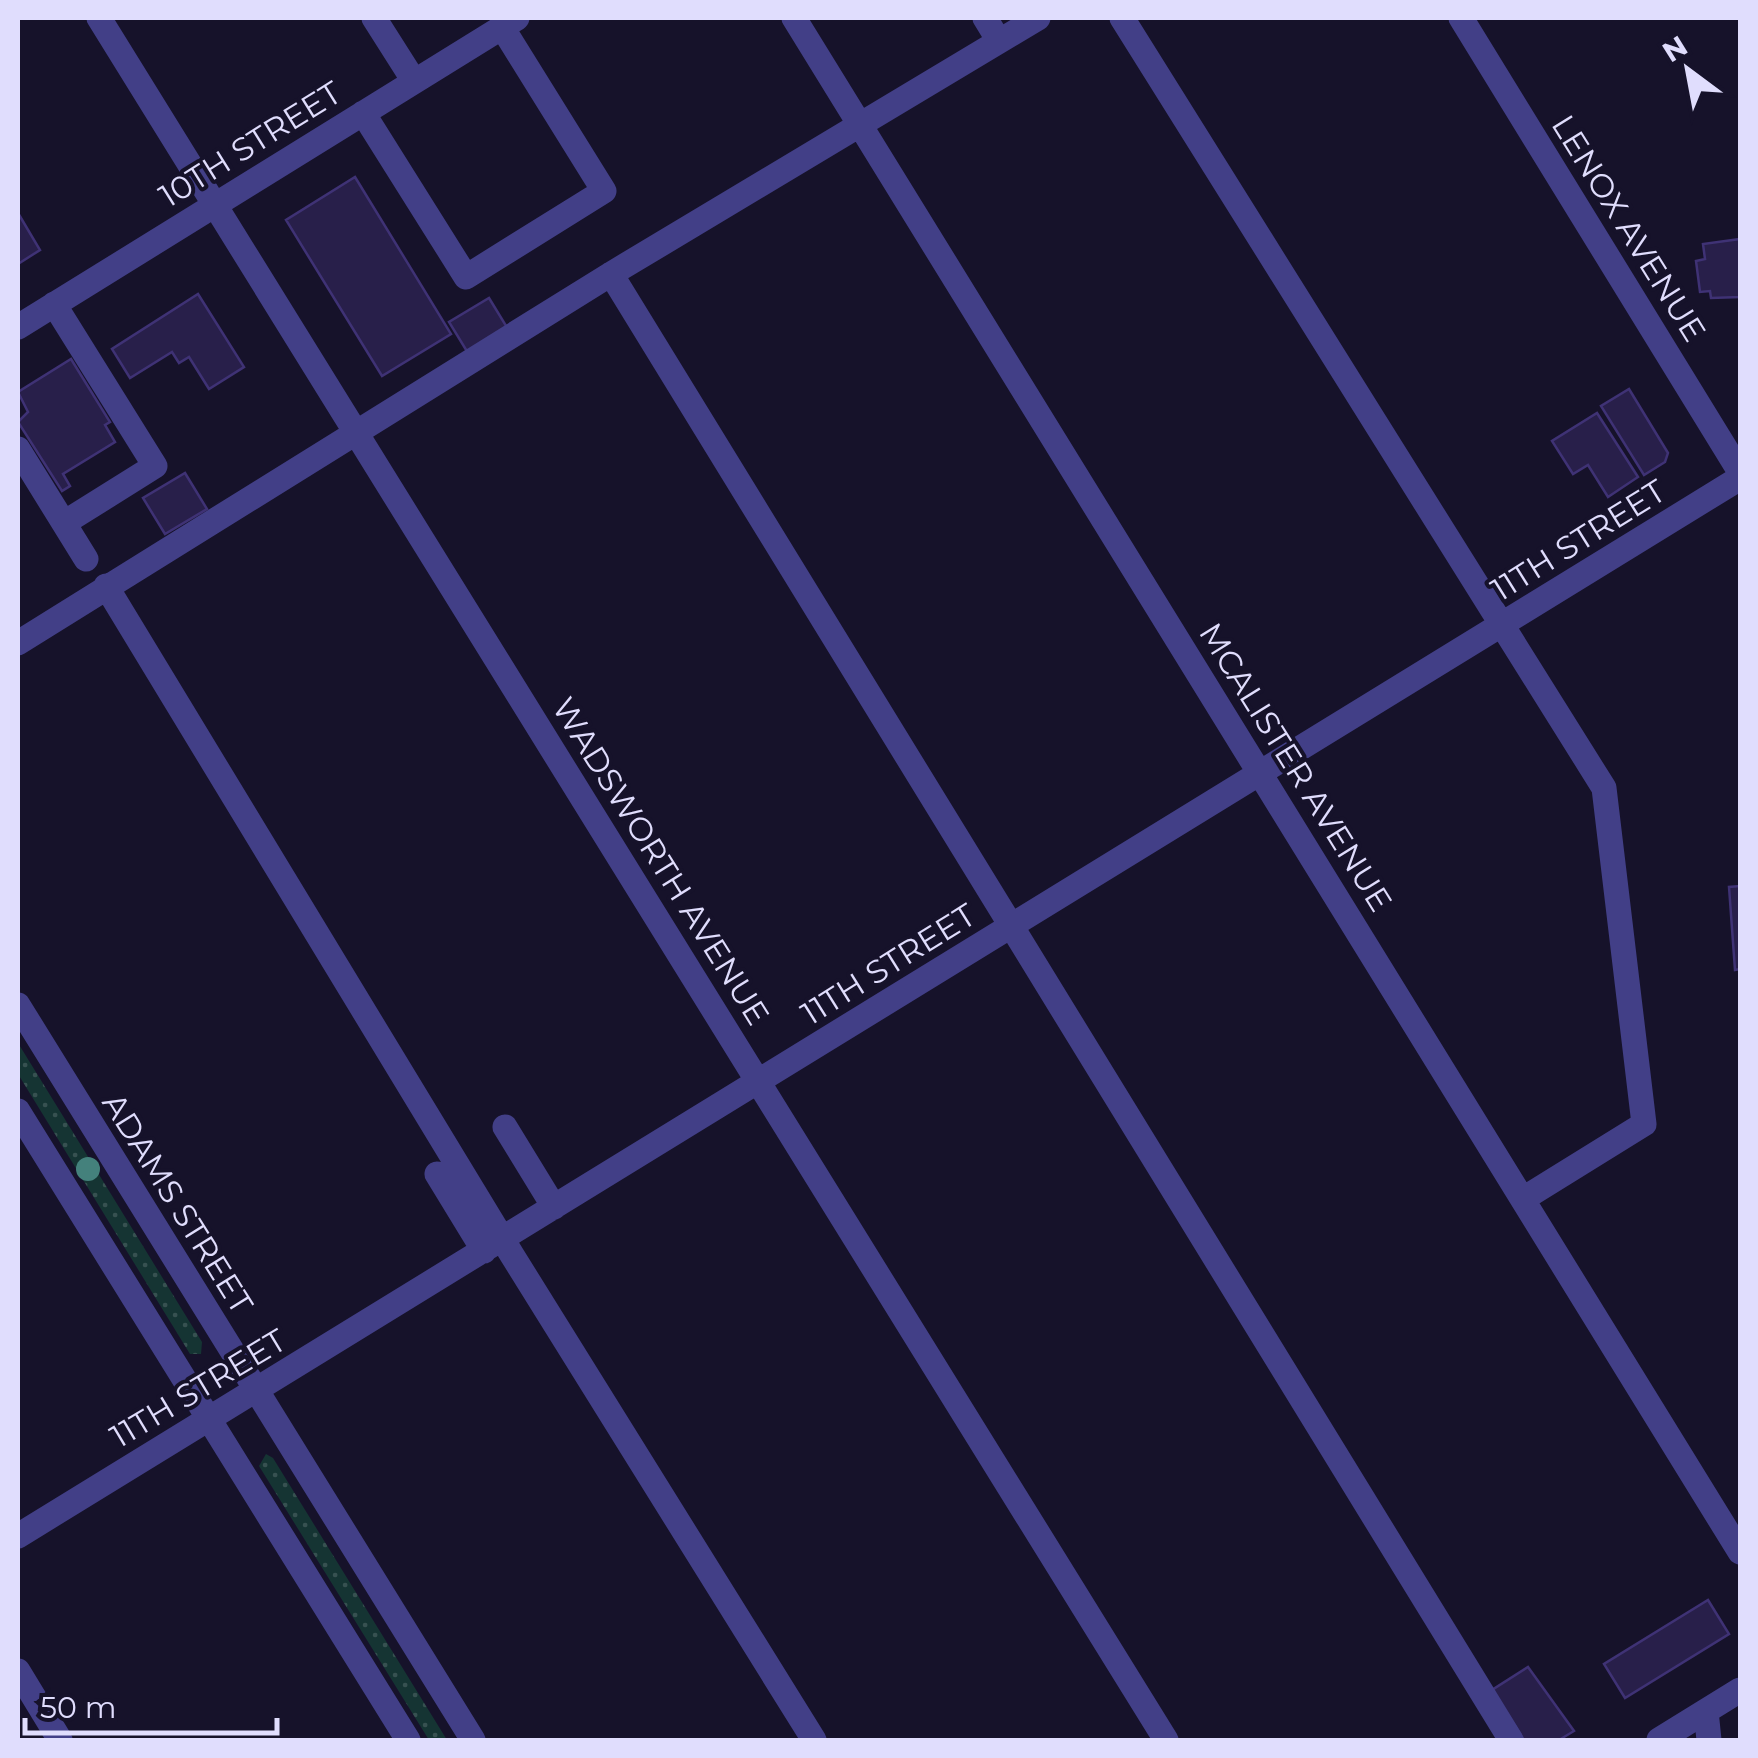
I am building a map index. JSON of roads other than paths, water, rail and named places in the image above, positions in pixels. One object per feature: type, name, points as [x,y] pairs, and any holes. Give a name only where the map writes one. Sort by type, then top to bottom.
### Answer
[{"type":"street","name":"WADSWORTH AVENUE","points":[[99,18],[1166,1740]]},
{"type":"street","points":[[374,18],[414,81]]},
{"type":"street","name":"MCALISTER AVENUE","points":[[794,18],[1740,1552]]},
{"type":"street","points":[[986,18],[999,41]]},
{"type":"street","points":[[18,643],[611,274],[1038,18]]},
{"type":"street","points":[[1122,18],[1604,788],[1644,1124],[1523,1199]]},
{"type":"street","name":"LENOX AVENUE","points":[[1471,21],[1740,475]]},
{"type":"street","name":"10TH STREET","points":[[18,327],[510,22]]},
{"type":"street","points":[[362,113],[466,277],[604,190],[510,22]]},
{"type":"street","points":[[611,274],[1510,1740]]},
{"type":"street","points":[[54,304],[155,466],[64,523]]},
{"type":"street","points":[[18,448],[86,559]]},
{"type":"street","name":"11TH STREET","points":[[18,1536],[1504,624],[1740,475]]},
{"type":"street","points":[[106,586],[493,1245],[814,1740]]},
{"type":"street","name":"ADAMS STREET","points":[[18,1005],[473,1740]]},
{"type":"street","points":[[18,1110],[408,1740]]},
{"type":"street","points":[[505,1127],[554,1207]]},
{"type":"street","points":[[437,1174],[493,1245]]},
{"type":"street","points":[[18,1672],[60,1740]]},
{"type":"street","points":[[1659,1740],[1740,1690]]},
{"type":"street","points":[[1706,1711],[1709,1740]]}]
